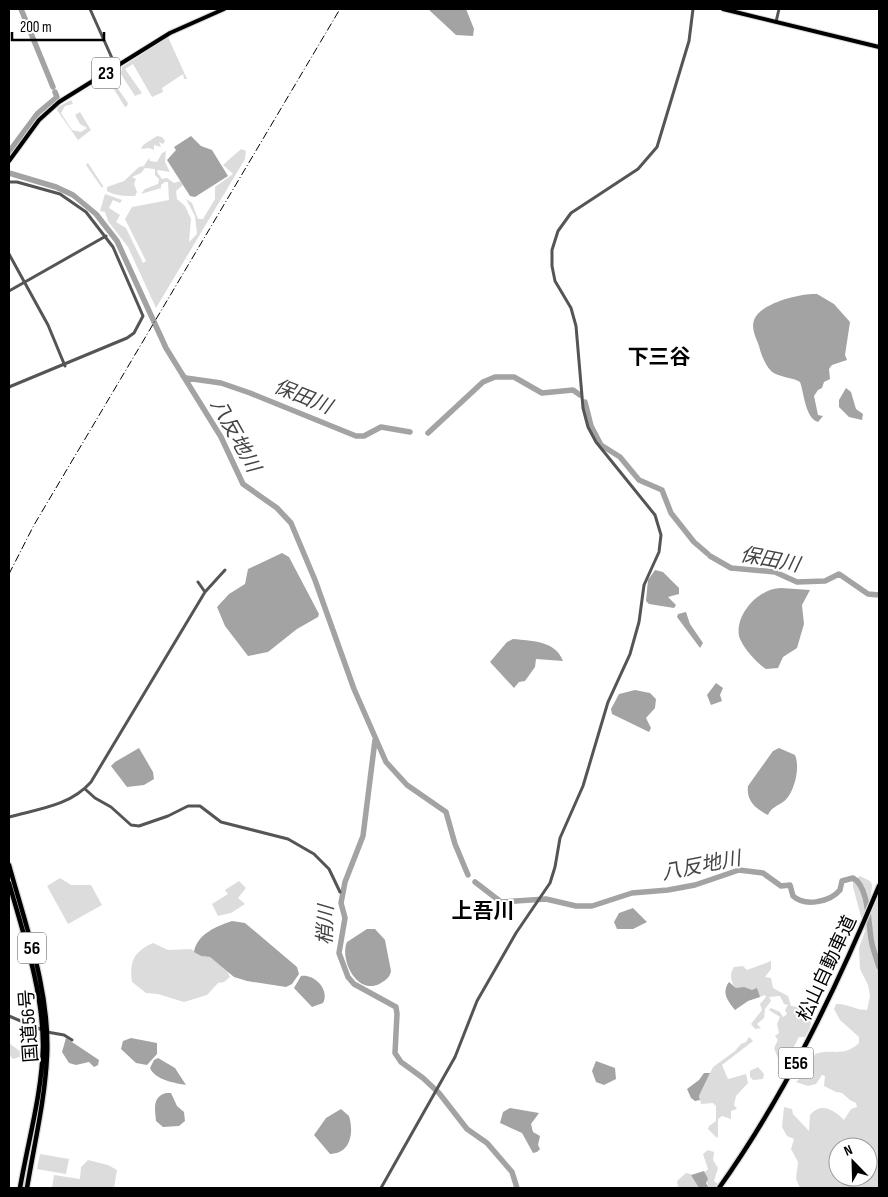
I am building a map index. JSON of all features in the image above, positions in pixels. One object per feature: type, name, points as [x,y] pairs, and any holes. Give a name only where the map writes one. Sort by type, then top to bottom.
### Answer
[{"type":"highway","name":"国道56号","points":[[9,865],[42,988],[46,1067],[27,1188]]},
{"type":"highway","name":"国道56号","points":[[9,883],[37,989],[44,1031],[40,1083],[20,1188]]},
{"type":"highway","name":"松山自動車道","points":[[721,1186],[792,1070],[858,935],[879,886]]},
{"type":"main road","name":"23","points":[[9,161],[34,126],[49,110],[170,33],[224,9]]},
{"type":"main road","points":[[722,9],[879,47]]},
{"type":"street","points":[[90,9],[116,67]]},
{"type":"street","points":[[381,1188],[455,1058],[477,1001],[552,877],[560,838],[586,777],[608,702],[628,661],[639,622],[644,585],[659,552],[661,534],[655,515],[596,442],[588,426],[583,408],[576,326],[570,308],[555,281],[551,256],[555,236],[568,217],[638,169],[657,147],[689,41],[693,9]]},
{"type":"street","points":[[776,23],[779,9]]},
{"type":"street","points":[[9,182],[31,185],[66,197],[86,212],[106,236],[115,251],[143,318],[130,337],[65,366],[9,387]]},
{"type":"street","points":[[9,291],[106,236]]},
{"type":"street","points":[[9,254],[48,325],[65,366]]},
{"type":"street","points":[[9,818],[65,802],[85,789],[205,592],[225,570]]},
{"type":"street","points":[[198,582],[205,592]]},
{"type":"street","points":[[85,789],[95,798],[111,807],[131,825],[142,825],[175,814],[188,806],[196,805],[221,822],[294,842],[325,863],[340,892]]},
{"type":"street","points":[[9,1016],[44,1031],[64,1035],[72,1040]]},
{"type":"shaded area","points":[[428,9],[466,9],[474,29],[473,36],[456,35]]},
{"type":"shaded area","points":[[168,37],[187,79],[184,79],[183,74],[162,88],[163,92],[152,97],[133,64],[125,69],[142,93],[135,96],[121,74],[122,67]]},
{"type":"shaded area","points":[[109,76],[128,103],[127,106],[125,107],[107,78],[75,97]]},
{"type":"shaded area","points":[[71,100],[73,104],[65,106],[61,113],[72,130],[81,132],[87,128],[80,124],[75,115],[80,112],[91,130],[78,140],[57,110],[58,107]]},
{"type":"shaded area","points":[[157,136],[162,137],[165,141],[163,144],[159,142],[161,147],[154,145],[154,150],[149,148],[141,149],[143,145]]},
{"type":"shaded area","points":[[191,136],[201,146],[212,150],[228,176],[195,197],[190,196],[167,160],[176,150],[174,147]]},
{"type":"shaded area","points":[[241,149],[246,151],[245,159],[156,308],[128,247],[108,221],[105,212],[100,211],[105,194],[122,200],[120,203],[113,200],[109,208],[120,215],[116,222],[126,228],[143,263],[146,261],[125,219],[132,207],[169,200],[168,182],[161,185],[161,188],[141,194],[145,189],[158,184],[159,179],[155,175],[155,169],[145,168],[141,173],[132,177],[136,179],[134,184],[137,192],[135,196],[114,194],[107,191],[107,187],[124,181],[139,167],[144,166],[149,158],[150,161],[157,162],[162,153],[166,151],[165,162],[170,172],[158,170],[157,172],[162,179],[167,178],[174,183],[180,181],[183,185],[176,191],[177,199],[185,206],[191,219],[189,242],[197,234],[195,216],[186,199],[192,203],[198,219],[203,219],[215,199],[215,187],[233,174],[223,165]]},
{"type":"shaded area","points":[[88,163],[103,186],[102,188],[86,165]]},
{"type":"shaded area","points":[[817,294],[834,304],[850,322],[845,355],[847,360],[832,365],[829,369],[830,379],[824,382],[822,388],[814,396],[818,415],[823,416],[818,422],[810,415],[800,382],[774,373],[767,366],[753,327],[754,320],[758,314],[772,304],[801,295]]},
{"type":"shaded area","points":[[846,388],[851,392],[856,409],[863,414],[862,420],[849,417],[839,407],[839,400]]},
{"type":"shaded area","points":[[282,553],[289,557],[319,614],[318,617],[297,629],[268,652],[248,656],[225,626],[217,607],[229,594],[245,584],[248,569]]},
{"type":"shaded area","points":[[655,570],[663,572],[679,588],[679,594],[668,597],[676,605],[674,608],[649,604],[646,601],[648,580]]},
{"type":"shaded area","points":[[773,589],[810,590],[802,605],[804,624],[797,648],[783,657],[778,668],[766,669],[746,650],[739,636],[739,628],[745,611],[757,597]]},
{"type":"shaded area","points":[[686,612],[690,624],[703,643],[700,648],[677,617],[678,614]]},
{"type":"shaded area","points":[[513,639],[543,643],[555,649],[563,661],[536,659],[535,667],[525,681],[519,682],[514,688],[490,662],[507,642]]},
{"type":"shaded area","points":[[716,683],[723,688],[720,695],[722,701],[711,705],[707,695]]},
{"type":"shaded area","points":[[635,690],[650,693],[656,699],[655,708],[646,718],[651,728],[649,732],[612,714],[611,709],[619,694]]},
{"type":"shaded area","points":[[139,748],[153,772],[154,779],[144,785],[127,787],[111,766]]},
{"type":"shaded area","points":[[779,748],[795,755],[797,767],[795,782],[787,799],[772,809],[768,815],[750,800],[748,786],[773,751]]},
{"type":"shaded area","points":[[860,876],[870,881],[872,885],[871,895],[879,897],[879,1188],[800,1188],[796,1179],[798,1162],[791,1149],[794,1139],[787,1136],[782,1127],[784,1107],[792,1109],[793,1114],[809,1131],[810,1115],[818,1109],[827,1108],[844,1120],[851,1109],[857,1107],[856,1103],[842,1093],[824,1086],[825,1076],[822,1075],[816,1084],[808,1086],[796,1082],[809,1070],[815,1054],[848,1050],[859,1043],[859,1037],[840,1020],[834,1009],[836,1004],[840,1004],[867,1010],[870,996],[868,985],[860,969],[859,948],[865,931],[853,882]]},
{"type":"shaded area","points":[[60,878],[71,885],[91,885],[102,905],[68,924],[47,886]]},
{"type":"shaded area","points":[[239,881],[246,888],[238,898],[245,904],[231,913],[218,916],[212,904],[228,894],[225,890]]},
{"type":"shaded area","points":[[633,908],[647,922],[633,929],[617,929],[614,922],[619,913]]},
{"type":"shaded area","points":[[232,921],[245,923],[297,967],[299,974],[292,984],[286,987],[234,977],[210,957],[201,956],[194,952],[199,940],[203,936],[214,928]]},
{"type":"shaded area","points":[[367,929],[375,929],[385,940],[391,971],[386,979],[373,986],[365,985],[352,975],[348,967],[345,950],[347,942]]},
{"type":"shaded area","points":[[153,943],[168,950],[191,949],[201,956],[210,957],[227,971],[230,977],[224,982],[218,983],[207,995],[184,1002],[158,994],[146,993],[132,982],[131,969],[137,954]]},
{"type":"shaded area","points":[[771,961],[771,969],[765,977],[771,978],[773,988],[788,996],[791,1006],[799,1007],[804,1004],[811,1023],[805,1037],[799,1037],[789,1056],[790,1061],[786,1065],[779,1061],[774,1048],[778,1040],[775,1036],[779,1033],[777,1024],[780,1017],[769,1010],[771,1008],[780,1012],[783,1017],[787,1014],[785,1010],[788,1005],[784,1004],[780,996],[769,997],[771,1001],[765,1009],[764,1018],[757,1024],[761,1028],[755,1029],[751,1024],[762,1010],[760,1004],[766,997],[765,995],[760,997],[754,990],[736,988],[731,978],[734,967],[743,966],[747,970]]},
{"type":"shaded area","points":[[301,976],[316,980],[320,984],[325,998],[323,1003],[312,1007],[294,988]]},
{"type":"shaded area","points":[[729,982],[736,988],[744,987],[752,990],[757,988],[760,997],[748,1001],[735,1010],[728,1000],[726,993]]},
{"type":"shaded area","points":[[749,1037],[753,1041],[722,1065],[728,1079],[746,1074],[748,1083],[736,1096],[734,1105],[737,1109],[731,1111],[731,1119],[722,1116],[718,1119],[717,1138],[708,1129],[716,1121],[716,1106],[713,1103],[701,1104],[699,1096],[713,1067],[746,1042]]},
{"type":"shaded area","points":[[66,1038],[99,1060],[98,1065],[94,1067],[89,1062],[76,1065],[69,1063],[62,1052]]},
{"type":"shaded area","points":[[131,1038],[157,1043],[157,1054],[147,1065],[136,1063],[121,1049],[123,1041]]},
{"type":"shaded area","points":[[9,1043],[30,1059],[29,1062],[19,1057],[13,1059],[9,1055]]},
{"type":"shaded area","points":[[158,1058],[175,1068],[186,1085],[166,1080],[156,1075],[150,1068],[154,1060]]},
{"type":"shaded area","points":[[596,1061],[615,1068],[616,1079],[604,1085],[596,1082],[592,1071]]},
{"type":"shaded area","points":[[758,1067],[764,1074],[763,1079],[753,1080],[750,1077],[750,1071]]},
{"type":"shaded area","points":[[704,1073],[710,1073],[699,1096],[700,1100],[695,1101],[691,1098],[687,1089],[699,1080]]},
{"type":"shaded area","points":[[166,1093],[171,1093],[177,1106],[184,1112],[185,1121],[179,1126],[163,1127],[156,1121],[156,1100]]},
{"type":"shaded area","points":[[510,1108],[539,1113],[531,1124],[533,1132],[540,1136],[538,1145],[540,1149],[537,1152],[533,1153],[522,1133],[500,1123],[503,1112]]},
{"type":"shaded area","points":[[341,1109],[349,1116],[351,1135],[347,1146],[343,1150],[330,1154],[314,1135],[326,1118]]},
{"type":"shaded area","points":[[708,1150],[714,1152],[713,1160],[718,1168],[714,1181],[723,1188],[709,1188],[704,1173],[708,1169],[703,1154]]},
{"type":"shaded area","points":[[40,1154],[69,1159],[66,1174],[37,1169]]},
{"type":"shaded area","points":[[88,1160],[108,1165],[117,1170],[114,1188],[52,1188],[54,1175],[80,1179],[81,1167]]},
{"type":"shaded area","points":[[704,1171],[708,1179],[706,1183],[709,1188],[699,1188],[691,1175]]},
{"type":"shaded area","points":[[686,1173],[691,1174],[699,1188],[678,1188],[677,1181]]},
{"type":"waterway","points":[[21,9],[53,87]]},
{"type":"waterway","points":[[9,152],[38,113],[57,97],[55,92]]},
{"type":"waterway","name":"八反地川","points":[[9,173],[56,187],[73,195],[96,214],[117,241],[166,348],[221,437],[243,484],[277,508],[291,523],[315,580],[354,689],[386,762],[407,785],[446,812],[455,844],[468,875]]},
{"type":"waterway","name":"保田川","points":[[183,376],[221,383],[250,393],[356,436],[364,436],[381,427],[410,432]]},
{"type":"waterway","name":"保田川","points":[[428,433],[483,382],[495,377],[514,377],[542,393],[573,390],[580,395]]},
{"type":"waterway","name":"保田川","points":[[585,402],[591,426],[601,445],[620,457],[639,480],[662,490],[671,513],[694,542],[708,554]]},
{"type":"waterway","name":"保田川","points":[[710,556],[731,568],[775,572],[797,582],[825,581],[839,574],[868,594],[879,595]]},
{"type":"waterway","name":"梢川","points":[[375,740],[363,836],[345,882],[341,903],[345,918],[339,953],[348,977],[354,984],[396,1007],[395,1053],[401,1062],[423,1078],[439,1093],[467,1129],[487,1143],[512,1172],[517,1188]]},
{"type":"waterway","name":"八反地川","points":[[475,882],[501,902],[546,899],[576,906],[592,906],[632,893],[668,890],[695,885],[739,870],[763,873],[781,886],[790,885],[793,896],[811,902],[830,898],[840,890],[842,881],[853,878],[863,890],[872,944],[879,967]]},
{"type":"railway","points":[[9,574],[34,525],[340,9]]},
{"type":"district","name":"下三谷","points":[[659,357]]},
{"type":"district","name":"上吾川","points":[[483,911]]}]
